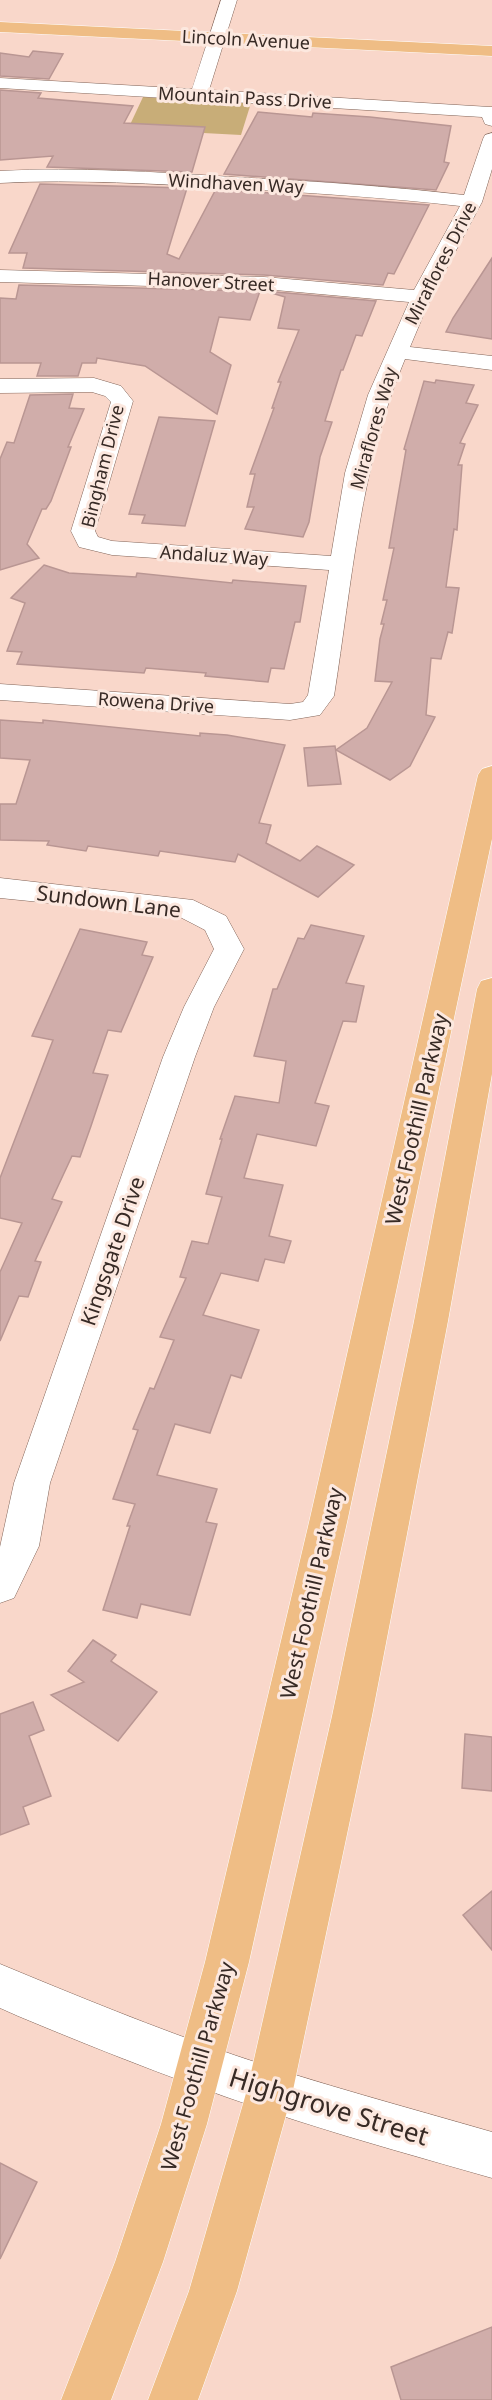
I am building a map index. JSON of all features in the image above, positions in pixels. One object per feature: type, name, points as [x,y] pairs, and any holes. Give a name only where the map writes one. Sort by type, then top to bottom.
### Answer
[{"type":"main road","name":"Lincoln Avenue","points":[[0,27],[492,51]]},
{"type":"main road","name":"West Foothill Parkway","points":[[87,2400],[139,2262],[200,2066],[230,1950],[329,1518],[492,775]]},
{"type":"main road","points":[[173,2400],[213,2291],[270,2090],[352,1716],[431,1321],[492,989]]},
{"type":"street","points":[[199,94],[229,0]]},
{"type":"street","name":"Mountain Pass Drive","points":[[0,83],[199,94],[491,116]]},
{"type":"street","name":"Miraflores Drive","points":[[397,352],[421,297],[472,202],[492,139]]},
{"type":"street","name":"Windhaven Way","points":[[0,177],[43,174],[99,175],[402,193],[472,202]]},
{"type":"street","name":"Hanover Street","points":[[0,276],[224,281],[348,288],[421,297]]},
{"type":"street","name":"Miraflores Way","points":[[341,564],[357,473],[379,395],[397,352],[492,363]]},
{"type":"street","name":"Bingham Drive","points":[[0,386],[94,386],[113,391],[122,401],[83,531],[88,542]]},
{"type":"street","name":"Andaluz Way","points":[[88,542],[112,548],[341,564]]},
{"type":"street","name":"Rowena Drive","points":[[0,692],[290,711],[311,709],[321,696],[341,564]]},
{"type":"street","name":"Sundown Lane","points":[[0,888],[183,907],[216,923]]},
{"type":"street","name":"Kingsgate Drive","points":[[0,1586],[20,1546],[32,1483],[179,1057],[199,1007],[229,949],[216,923]]},
{"type":"street","name":"Highgrove Street","points":[[0,1986],[88,2024],[200,2066],[270,2090],[492,2155]]},
{"type":"shaded area","points":[[143,97],[251,103],[241,135],[128,129]]},
{"type":"building","points":[[33,51],[63,54],[49,79],[0,76],[0,53],[29,57]]},
{"type":"building","points":[[0,90],[41,93],[38,98],[133,106],[124,123],[205,127],[192,172],[47,167],[53,156],[0,160]]},
{"type":"building","points":[[258,112],[312,117],[313,113],[370,117],[451,126],[444,162],[449,163],[436,190],[224,174]]},
{"type":"building","points":[[40,184],[187,188],[167,254],[179,259],[216,189],[429,205],[394,274],[388,273],[383,285],[264,275],[23,268],[27,253],[9,253]]},
{"type":"building","points":[[492,258],[492,339],[446,332],[453,318]]},
{"type":"building","points":[[19,285],[260,291],[250,320],[219,317],[210,352],[231,365],[217,414],[145,366],[97,358],[96,363],[82,363],[78,376],[37,376],[41,363],[0,363],[0,298],[16,299]]},
{"type":"building","points":[[265,291],[376,301],[362,336],[356,335],[343,370],[341,370],[325,421],[332,422],[320,457],[309,522],[303,537],[245,529],[254,507],[247,507],[255,474],[250,474],[274,408],[272,408],[281,382],[278,382],[299,330],[278,328],[285,297]]},
{"type":"building","points":[[436,380],[474,385],[466,403],[478,405],[460,443],[465,444],[458,465],[462,465],[457,530],[454,529],[446,587],[459,588],[452,633],[448,632],[441,659],[431,658],[426,715],[435,717],[410,766],[390,780],[336,750],[367,728],[392,682],[375,681],[384,624],[381,624],[387,600],[383,600],[394,548],[389,548],[406,450],[404,449],[424,381],[435,383]]},
{"type":"building","points":[[73,394],[69,408],[84,409],[68,447],[71,447],[51,501],[46,509],[42,509],[27,544],[39,558],[0,570],[0,459],[7,442],[14,443],[30,395]]},
{"type":"building","points":[[159,417],[215,421],[185,526],[142,523],[145,515],[129,514]]},
{"type":"building","points":[[44,565],[69,573],[136,577],[137,573],[232,583],[233,580],[306,586],[300,622],[295,622],[284,669],[271,668],[268,682],[205,676],[206,673],[146,668],[144,673],[17,664],[22,652],[7,651],[25,603],[11,598]]},
{"type":"building","points":[[0,720],[43,723],[43,720],[200,736],[200,733],[227,735],[285,745],[259,823],[271,825],[266,843],[300,861],[317,846],[354,865],[318,897],[238,854],[235,862],[160,851],[158,856],[88,846],[86,851],[47,845],[49,841],[0,840],[0,804],[16,804],[30,760],[0,758]]},
{"type":"building","points":[[335,746],[341,784],[308,786],[304,748]]},
{"type":"building","points":[[311,925],[364,936],[346,983],[364,986],[356,1022],[343,1021],[315,1103],[329,1106],[316,1146],[257,1134],[244,1178],[283,1185],[269,1236],[291,1241],[284,1263],[265,1259],[258,1281],[221,1273],[203,1315],[259,1330],[241,1378],[231,1375],[210,1433],[175,1424],[157,1475],[217,1489],[206,1522],[217,1524],[190,1615],[141,1604],[137,1618],[103,1610],[135,1504],[113,1499],[138,1430],[133,1429],[150,1388],[154,1389],[174,1340],[160,1337],[186,1278],[180,1277],[192,1241],[208,1244],[222,1197],[206,1194],[222,1139],[220,1139],[235,1096],[279,1103],[286,1061],[254,1056],[273,989],[277,989],[298,938],[304,939]]},
{"type":"building","points":[[80,929],[147,942],[142,955],[153,957],[121,1032],[108,1030],[93,1073],[108,1075],[91,1126],[80,1157],[72,1156],[52,1199],[62,1202],[35,1261],[41,1262],[28,1297],[19,1296],[0,1341],[0,1272],[22,1223],[0,1218],[0,1178],[53,1040],[32,1036]]},
{"type":"building","points":[[93,1640],[116,1655],[111,1661],[157,1692],[118,1741],[51,1695],[84,1682],[68,1671]]},
{"type":"building","points":[[33,1702],[44,1730],[29,1736],[51,1796],[23,1807],[29,1824],[0,1835],[0,1714]]},
{"type":"building","points":[[465,1734],[492,1737],[492,1791],[462,1788]]},
{"type":"building","points":[[492,1891],[492,1950],[463,1915]]},
{"type":"building","points":[[0,2163],[37,2182],[0,2259]]},
{"type":"building","points":[[492,2327],[492,2400],[401,2400],[391,2367]]}]
